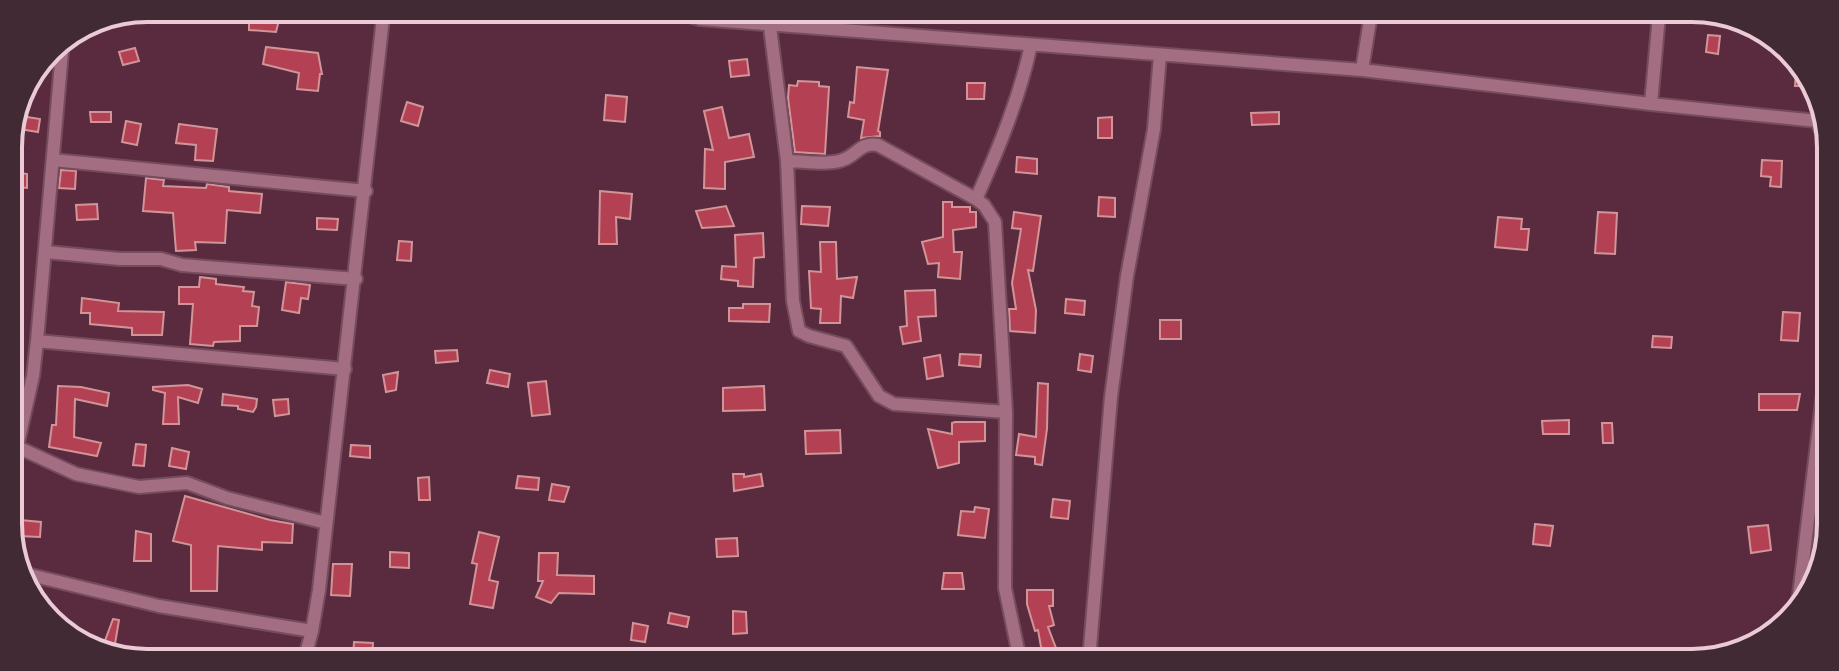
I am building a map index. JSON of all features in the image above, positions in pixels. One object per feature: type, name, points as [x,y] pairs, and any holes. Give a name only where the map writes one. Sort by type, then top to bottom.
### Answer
[{"type":"street","points":[[307,649],[312,631],[356,279],[383,22]]},
{"type":"street","points":[[736,22],[1362,70],[1814,121]]},
{"type":"street","points":[[770,22],[787,161],[793,301],[799,331],[846,346],[879,396],[894,404],[1006,412]]},
{"type":"street","points":[[1362,70],[1370,22]]},
{"type":"street","points":[[1651,104],[1658,22]]},
{"type":"street","points":[[976,199],[1005,135],[1031,45]]},
{"type":"street","points":[[1090,649],[1111,397],[1127,276],[1154,129],[1160,55]]},
{"type":"street","points":[[22,416],[33,376],[37,341],[62,57]]},
{"type":"street","points":[[787,161],[844,159],[860,147],[878,145],[976,199],[995,222],[1006,412],[1005,588],[1018,649]]},
{"type":"street","points":[[53,160],[366,191]]},
{"type":"street","points":[[46,252],[120,259],[161,259],[182,265],[356,279]]},
{"type":"street","points":[[37,341],[345,369]]},
{"type":"street","points":[[22,449],[76,474],[139,487],[187,483],[227,498],[326,523]]},
{"type":"street","points":[[1801,585],[1817,459]]},
{"type":"street","points":[[34,576],[159,606],[312,631]]},
{"type":"building","points":[[249,22],[278,22],[276,32],[249,30]]},
{"type":"building","points":[[1708,35],[1720,36],[1718,54],[1706,52]]},
{"type":"building","points":[[266,47],[318,53],[322,74],[318,91],[297,89],[299,73],[263,64]]},
{"type":"building","points":[[135,48],[139,61],[123,65],[119,52]]},
{"type":"building","points":[[747,59],[749,75],[731,77],[729,61]]},
{"type":"building","points":[[857,67],[888,70],[878,131],[880,136],[861,138],[864,120],[848,117],[850,102],[854,103]]},
{"type":"building","points":[[798,81],[819,82],[819,86],[829,87],[825,154],[795,152],[788,98],[789,85],[797,86]]},
{"type":"building","points":[[967,83],[985,83],[984,99],[967,99]]},
{"type":"building","points":[[606,95],[627,97],[625,122],[604,120]]},
{"type":"building","points":[[407,102],[423,107],[418,126],[401,121]]},
{"type":"building","points":[[722,107],[729,138],[749,134],[754,157],[725,162],[725,189],[704,188],[705,149],[713,150],[704,111]]},
{"type":"building","points":[[90,112],[111,112],[111,122],[91,122]]},
{"type":"building","points":[[1279,112],[1279,124],[1252,125],[1251,113]]},
{"type":"building","points":[[26,117],[40,119],[38,132],[24,130]]},
{"type":"building","points":[[1112,117],[1112,138],[1098,138],[1098,118]]},
{"type":"building","points":[[126,121],[141,124],[137,145],[122,142]]},
{"type":"building","points":[[179,124],[217,129],[213,161],[195,160],[196,145],[176,143]]},
{"type":"building","points":[[1017,157],[1037,159],[1037,174],[1016,172]]},
{"type":"building","points":[[1762,160],[1782,161],[1781,187],[1770,186],[1771,177],[1761,176]]},
{"type":"building","points":[[61,170],[76,171],[75,189],[59,188]]},
{"type":"building","points":[[22,173],[27,174],[27,188],[22,187]]},
{"type":"building","points":[[146,178],[164,180],[163,186],[206,188],[207,184],[229,187],[229,191],[262,194],[260,213],[227,210],[225,243],[195,242],[196,250],[176,251],[173,213],[143,211]]},
{"type":"building","points":[[600,191],[632,194],[630,219],[616,217],[617,244],[599,244]]},
{"type":"building","points":[[1099,197],[1115,198],[1115,217],[1098,216]]},
{"type":"building","points":[[943,202],[952,202],[952,207],[970,207],[970,212],[976,212],[976,227],[953,230],[954,252],[962,252],[960,279],[938,277],[939,263],[928,264],[922,242],[943,237]]},
{"type":"building","points":[[97,204],[98,219],[77,220],[76,205]]},
{"type":"building","points":[[726,206],[734,226],[702,228],[696,211]]},
{"type":"building","points":[[802,206],[830,207],[828,226],[801,224]]},
{"type":"building","points":[[1014,212],[1041,216],[1033,271],[1028,270],[1036,310],[1035,333],[1010,331],[1009,309],[1016,309],[1012,283],[1021,229],[1012,228]]},
{"type":"building","points":[[1598,212],[1617,213],[1615,254],[1595,253]]},
{"type":"building","points":[[1498,217],[1522,219],[1521,229],[1529,229],[1527,250],[1495,247]]},
{"type":"building","points":[[317,218],[338,219],[337,230],[317,229]]},
{"type":"building","points":[[763,233],[764,257],[754,258],[753,287],[738,286],[738,281],[721,279],[722,266],[736,267],[735,235]]},
{"type":"building","points":[[399,241],[412,242],[411,261],[397,260]]},
{"type":"building","points":[[820,242],[836,242],[837,279],[857,277],[853,298],[841,296],[840,323],[820,323],[821,309],[811,308],[809,271],[821,272]]},
{"type":"building","points":[[200,277],[216,279],[216,284],[244,287],[243,291],[254,292],[252,306],[259,307],[257,326],[240,326],[240,341],[214,342],[213,346],[190,344],[193,304],[179,304],[179,287],[199,287]]},
{"type":"building","points":[[286,282],[310,285],[308,299],[301,298],[299,313],[282,310]]},
{"type":"building","points":[[935,290],[936,316],[918,317],[921,341],[903,344],[900,327],[907,326],[905,291]]},
{"type":"building","points":[[82,298],[119,303],[118,311],[164,312],[162,335],[132,335],[132,328],[90,324],[90,313],[81,313]]},
{"type":"building","points":[[1066,299],[1085,301],[1084,315],[1065,313]]},
{"type":"building","points":[[743,304],[770,304],[769,322],[729,321],[729,308],[743,308]]},
{"type":"building","points":[[1783,312],[1800,313],[1798,341],[1781,340]]},
{"type":"building","points":[[1160,320],[1181,320],[1181,339],[1160,339]]},
{"type":"building","points":[[1653,336],[1672,337],[1671,348],[1652,347]]},
{"type":"building","points":[[457,350],[458,361],[436,363],[435,351]]},
{"type":"building","points":[[960,354],[981,355],[980,367],[959,365]]},
{"type":"building","points":[[1080,354],[1093,356],[1091,372],[1078,370]]},
{"type":"building","points":[[940,355],[943,376],[927,379],[924,358]]},
{"type":"building","points":[[490,370],[510,374],[508,387],[487,383]]},
{"type":"building","points":[[398,372],[396,390],[386,392],[383,375]]},
{"type":"building","points":[[546,381],[550,414],[532,416],[528,383]]},
{"type":"building","points":[[1038,383],[1048,384],[1042,465],[1035,464],[1035,457],[1016,455],[1019,434],[1036,437]]},
{"type":"building","points":[[188,385],[202,389],[198,403],[178,397],[179,424],[163,424],[165,393],[153,390],[153,387]]},
{"type":"building","points":[[58,386],[109,393],[107,406],[75,399],[74,437],[101,443],[97,456],[49,447],[52,425],[56,425]]},
{"type":"building","points":[[764,386],[765,410],[723,411],[723,388]]},
{"type":"building","points":[[223,394],[257,399],[256,407],[253,412],[238,409],[238,406],[222,405]]},
{"type":"building","points":[[1759,394],[1800,394],[1797,410],[1759,410]]},
{"type":"building","points":[[288,399],[289,414],[275,416],[273,400]]},
{"type":"building","points":[[1569,420],[1569,434],[1543,434],[1542,421]]},
{"type":"building","points":[[985,422],[985,441],[959,442],[959,463],[938,468],[928,429],[952,434],[952,423]]},
{"type":"building","points":[[1602,423],[1612,423],[1613,443],[1603,443]]},
{"type":"building","points":[[840,430],[841,453],[806,454],[805,431]]},
{"type":"building","points":[[136,444],[146,445],[144,466],[133,465]]},
{"type":"building","points":[[351,445],[370,446],[370,458],[350,456]]},
{"type":"building","points":[[172,448],[189,452],[186,469],[169,466]]},
{"type":"building","points":[[733,474],[744,474],[744,477],[761,474],[763,486],[734,491]]},
{"type":"building","points":[[518,476],[539,478],[538,490],[516,488]]},
{"type":"building","points":[[429,477],[430,500],[419,500],[418,478]]},
{"type":"building","points":[[552,484],[569,487],[564,502],[549,500]]},
{"type":"building","points":[[185,496],[293,524],[292,543],[262,542],[262,550],[218,546],[217,591],[191,591],[191,545],[173,541]]},
{"type":"building","points":[[1053,499],[1070,501],[1068,519],[1051,517]]},
{"type":"building","points":[[975,507],[989,509],[985,538],[958,535],[961,511],[974,512]]},
{"type":"building","points":[[22,520],[41,522],[40,537],[23,536]]},
{"type":"building","points":[[1535,524],[1553,526],[1550,546],[1533,544]]},
{"type":"building","points":[[1768,525],[1771,550],[1751,553],[1748,527]]},
{"type":"building","points":[[136,531],[151,534],[151,561],[134,561]]},
{"type":"building","points":[[479,532],[499,537],[489,580],[498,582],[493,608],[470,604],[477,564],[472,563]]},
{"type":"building","points":[[737,538],[738,556],[717,557],[716,539]]},
{"type":"building","points":[[390,552],[409,553],[409,568],[390,567]]},
{"type":"building","points":[[539,553],[558,553],[557,575],[594,576],[594,594],[559,593],[551,603],[536,597],[543,581],[538,581]]},
{"type":"building","points":[[333,564],[352,564],[350,596],[331,595]]},
{"type":"building","points":[[944,573],[962,573],[964,589],[942,589]]},
{"type":"building","points":[[1027,590],[1053,590],[1053,606],[1049,606],[1054,625],[1048,627],[1056,649],[1041,649],[1038,630],[1035,631],[1027,604]]},
{"type":"building","points":[[733,611],[746,612],[747,633],[733,634]]},
{"type":"building","points":[[670,613],[689,617],[687,627],[668,623]]},
{"type":"building","points":[[113,619],[119,620],[115,644],[105,641]]},
{"type":"building","points":[[633,623],[648,626],[645,642],[631,640]]},
{"type":"building","points":[[354,642],[373,643],[373,649],[354,649]]}]
